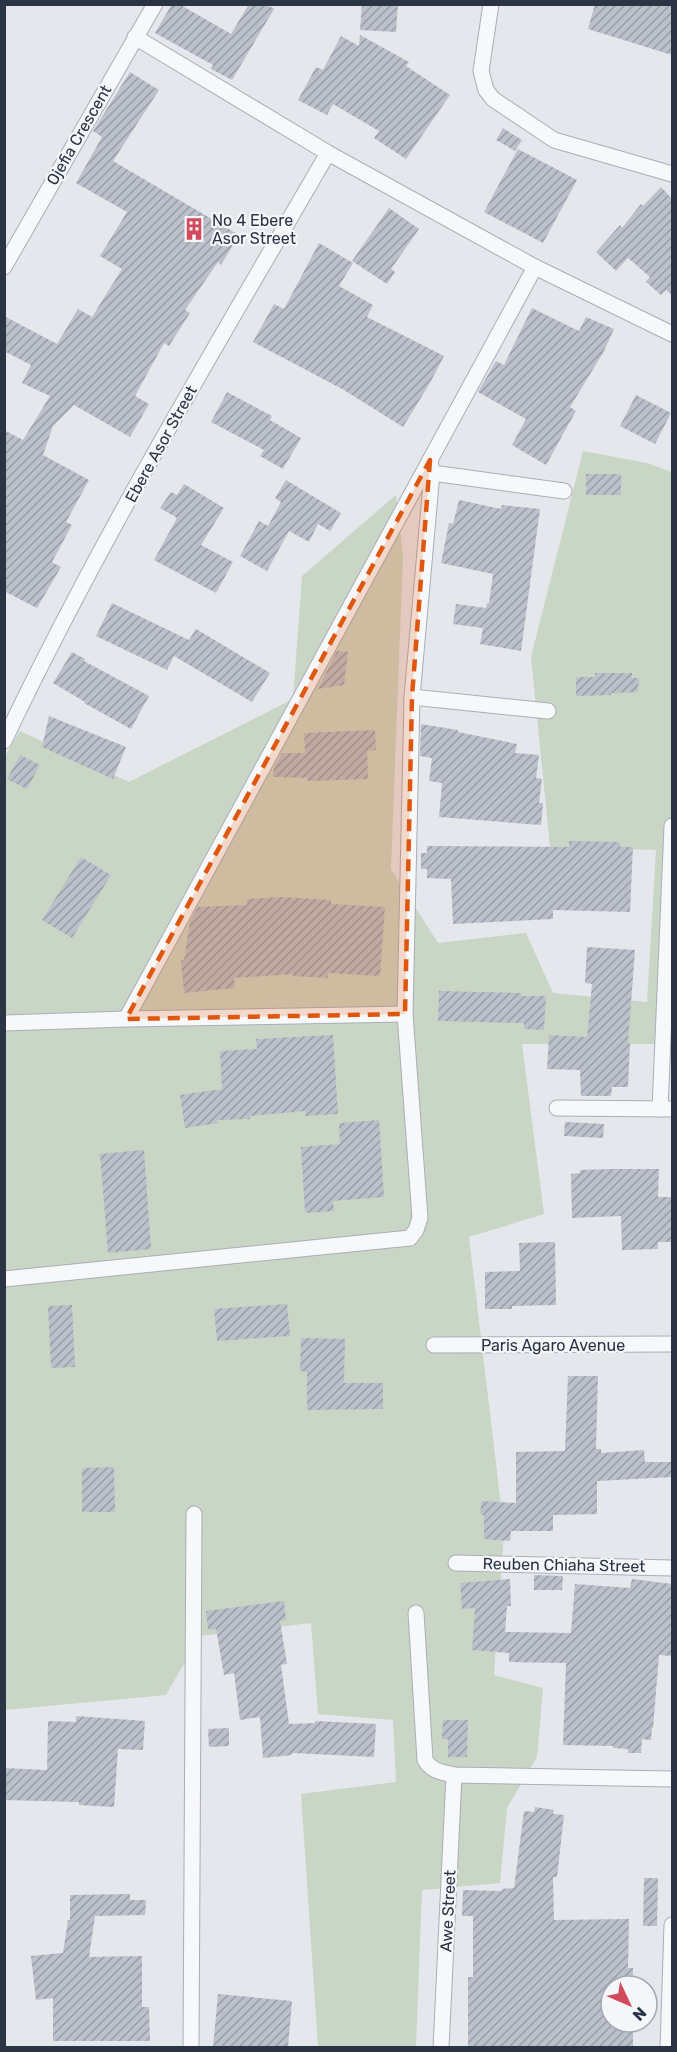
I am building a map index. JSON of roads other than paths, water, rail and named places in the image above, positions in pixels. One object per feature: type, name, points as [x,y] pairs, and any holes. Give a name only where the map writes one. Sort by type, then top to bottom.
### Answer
[{"type":"street","name":"Ojefia Crescent","points":[[4,267],[155,4]]},
{"type":"street","points":[[491,4],[481,71],[486,90],[494,99],[554,140],[672,174]]},
{"type":"street","points":[[135,38],[328,153],[535,267],[672,334]]},
{"type":"street","name":"Ebere Asor Street","points":[[4,741],[37,673],[155,453],[328,153]]},
{"type":"street","points":[[126,1018],[431,466],[535,267]]},
{"type":"street","points":[[431,466],[564,492]]},
{"type":"street","points":[[4,1279],[410,1238],[416,1230],[420,1218],[405,1014],[412,698],[431,466]]},
{"type":"street","points":[[412,698],[548,711]]},
{"type":"street","points":[[557,1108],[666,1109],[672,826]]},
{"type":"street","points":[[4,1023],[126,1018],[405,1014]]},
{"type":"street","name":"Paris Agaro Avenue","points":[[434,1345],[672,1344]]},
{"type":"street","points":[[191,2048],[194,1514]]},
{"type":"street","name":"Reuben Chiaha Street","points":[[456,1563],[672,1568]]},
{"type":"street","points":[[416,1613],[426,1760],[435,1770],[454,1775],[672,1779]]},
{"type":"street","name":"Awe Street","points":[[441,2048],[454,1775]]},
{"type":"street","points":[[668,2048],[672,1925]]},
{"type":"place","name":"No 4 Ebere Asor Street","points":[[194,229]]}]
